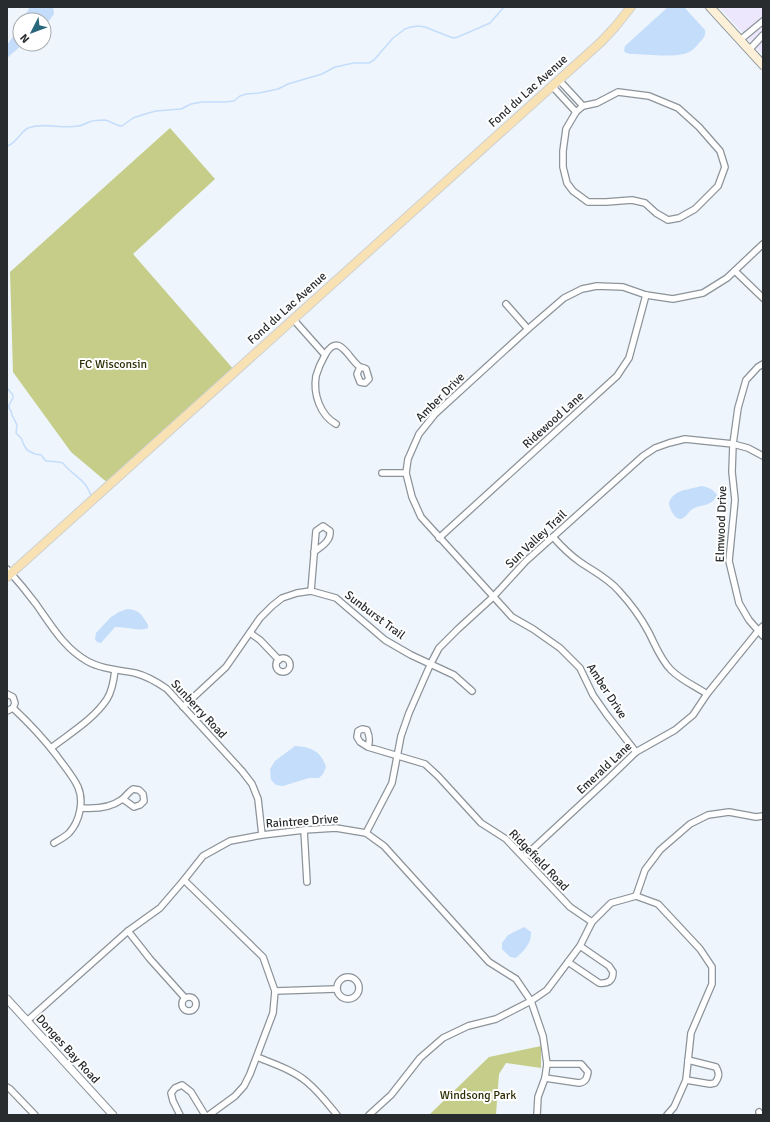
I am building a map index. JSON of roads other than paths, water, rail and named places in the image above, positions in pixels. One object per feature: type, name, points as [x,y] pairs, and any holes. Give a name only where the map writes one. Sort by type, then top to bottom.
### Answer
[{"type":"main road","name":"Fond du Lac Avenue","points":[[584,56],[624,7]]},
{"type":"main road","name":"Fond du Lac Avenue","points":[[8,573],[559,80],[607,35],[631,7]]},
{"type":"main road","points":[[710,7],[763,65]]},
{"type":"street","points":[[740,40],[763,21]]},
{"type":"street","points":[[749,50],[763,35]]},
{"type":"street","points":[[559,80],[583,106]]},
{"type":"street","points":[[552,86],[576,112]]},
{"type":"street","points":[[618,92],[650,96],[678,108],[699,127],[720,151],[725,167],[718,186],[695,209],[679,218],[668,220],[656,213],[645,203],[638,201],[588,202],[573,191],[567,183],[563,167],[562,151],[566,129],[576,112],[583,106],[597,103],[618,92]]},
{"type":"street","name":"Amber Drive","points":[[636,752],[593,696],[580,668],[560,648],[512,617],[421,517],[412,497],[406,473],[408,459],[419,434],[434,414],[564,298],[582,290],[597,286],[623,287],[646,296],[673,299],[703,293],[727,278],[763,244]]},
{"type":"street","points":[[735,270],[763,298]]},
{"type":"street","name":"Ridewood Lane","points":[[439,538],[617,376],[629,358],[646,296]]},
{"type":"street","points":[[506,304],[528,329]]},
{"type":"street","points":[[293,319],[325,355]]},
{"type":"street","points":[[336,424],[331,422],[324,415],[319,403],[316,390],[316,376],[320,364],[327,351],[335,345],[345,350],[360,367]]},
{"type":"street","name":"Elmwood Drive","points":[[763,364],[758,367],[746,380],[738,408],[733,444],[732,472],[735,500],[729,561],[738,603],[749,620],[763,636]]},
{"type":"street","name":"Sun Valley Trail","points":[[366,833],[392,783],[401,736],[409,713],[439,648],[493,597],[526,561],[642,456],[655,448],[685,439],[733,444],[748,448],[763,456]]},
{"type":"street","points":[[382,473],[406,473]]},
{"type":"street","points":[[553,537],[574,557],[605,578],[618,589],[640,616],[662,660],[670,670],[677,676],[707,694]]},
{"type":"street","points":[[311,591],[314,552]]},
{"type":"street","name":"Sunberry Road","points":[[8,573],[35,602],[63,642],[72,651],[88,662],[103,667],[136,674],[155,681],[167,690],[183,706],[252,784],[258,799],[262,835]]},
{"type":"street","name":"Sunburst Trail","points":[[183,706],[226,667],[260,618],[272,606],[282,598],[297,593],[311,591],[336,598],[385,640],[411,655],[454,675],[472,691]]},
{"type":"street","name":"Emerald Lane","points":[[524,857],[636,752],[675,730],[692,715],[707,694],[763,626]]},
{"type":"street","points":[[250,633],[260,640],[279,660]]},
{"type":"street","points":[[51,748],[79,727],[104,703],[113,685],[115,670]]},
{"type":"street","points":[[7,694],[11,695],[15,700],[15,706],[7,711]]},
{"type":"street","points":[[13,708],[28,722],[51,748],[78,787],[81,808],[78,818],[69,833],[54,843]]},
{"type":"street","name":"Ridgefield Road","points":[[368,747],[425,764],[481,823],[506,838],[570,907],[592,922]]},
{"type":"street","points":[[81,808],[102,808],[115,804],[123,799]]},
{"type":"street","points":[[636,896],[645,870],[660,850],[690,824],[708,815],[729,812],[756,817],[763,816]]},
{"type":"street","name":"Raintree Drive","points":[[27,1021],[128,931],[160,908],[203,856],[230,841],[262,835],[336,828],[366,833],[384,846],[489,962],[516,979],[531,1001],[543,1036],[547,1064],[545,1078],[538,1097],[537,1115]]},
{"type":"street","points":[[304,830],[307,882]]},
{"type":"street","points":[[184,880],[263,957],[275,991],[273,1013],[257,1057],[244,1086],[235,1096],[209,1115]]},
{"type":"street","points":[[369,1115],[391,1095],[420,1058],[443,1038],[468,1026],[496,1019],[531,1001],[547,990],[580,946],[592,922],[611,903],[636,896],[658,904],[700,949],[712,967],[712,984],[691,1033],[686,1080],[674,1107],[667,1115]]},
{"type":"street","points":[[128,931],[150,959],[185,998]]},
{"type":"street","points":[[568,962],[599,982],[605,984],[610,981],[614,972],[609,966],[580,946]]},
{"type":"street","points":[[347,977],[357,982],[359,989],[356,996],[350,1000],[346,1000],[339,996],[336,989],[338,982],[347,977]]},
{"type":"street","points":[[275,991],[336,989]]},
{"type":"street","name":"Donges Bay Road","points":[[7,999],[113,1115]]},
{"type":"street","points":[[257,1057],[289,1070],[307,1082],[321,1095],[337,1115]]},
{"type":"street","points":[[686,1080],[710,1084],[715,1083],[719,1078],[719,1072],[716,1067],[688,1060]]},
{"type":"street","points":[[545,1078],[579,1083],[584,1082],[587,1078],[588,1072],[581,1064],[547,1064]]},
{"type":"street","points":[[180,1115],[176,1109],[171,1093],[175,1088],[182,1086],[191,1092],[205,1115]]},
{"type":"street","points":[[7,1087],[35,1115]]},
{"type":"water","points":[[30,7],[53,7],[54,14],[52,17],[52,12],[27,12]]},
{"type":"water","points":[[668,7],[684,7],[705,30],[704,37],[697,46],[687,53],[674,55],[626,53],[624,51],[625,46]]},
{"type":"water","points":[[12,38],[12,52],[14,52],[7,58],[7,45]]},
{"type":"water","points":[[701,486],[714,491],[717,495],[715,499],[712,502],[694,508],[681,519],[677,518],[671,511],[669,505],[672,497],[680,491]]},
{"type":"water","points":[[127,609],[138,612],[144,618],[148,628],[140,629],[115,627],[101,643],[97,642],[95,639],[96,633],[111,617]]},
{"type":"water","points":[[295,746],[311,749],[321,757],[326,767],[323,774],[319,778],[309,778],[283,786],[276,785],[271,780],[270,769],[275,761]]},
{"type":"water","points":[[524,927],[531,932],[529,943],[525,950],[516,958],[510,957],[502,949],[502,943],[508,935]]},
{"type":"waterway","points":[[7,146],[13,143],[25,130],[34,126],[72,127],[81,126],[93,121],[103,120],[122,126],[133,118],[156,111],[181,109],[191,104],[202,102],[234,101],[240,96],[246,94],[278,89],[288,84],[322,74],[335,67],[354,63],[369,63],[374,60],[393,38],[405,29],[418,26],[425,27],[453,38],[458,37],[490,23],[504,7]]},
{"type":"waterway","points":[[7,388],[13,395],[9,408],[17,425],[16,433],[21,438],[27,450],[41,455],[46,461],[63,463],[85,484],[91,495]]},
{"type":"park label","name":"FC Wisconsin","points":[[113,364]]},
{"type":"park label","name":"Windsong Park","points":[[478,1095]]}]
